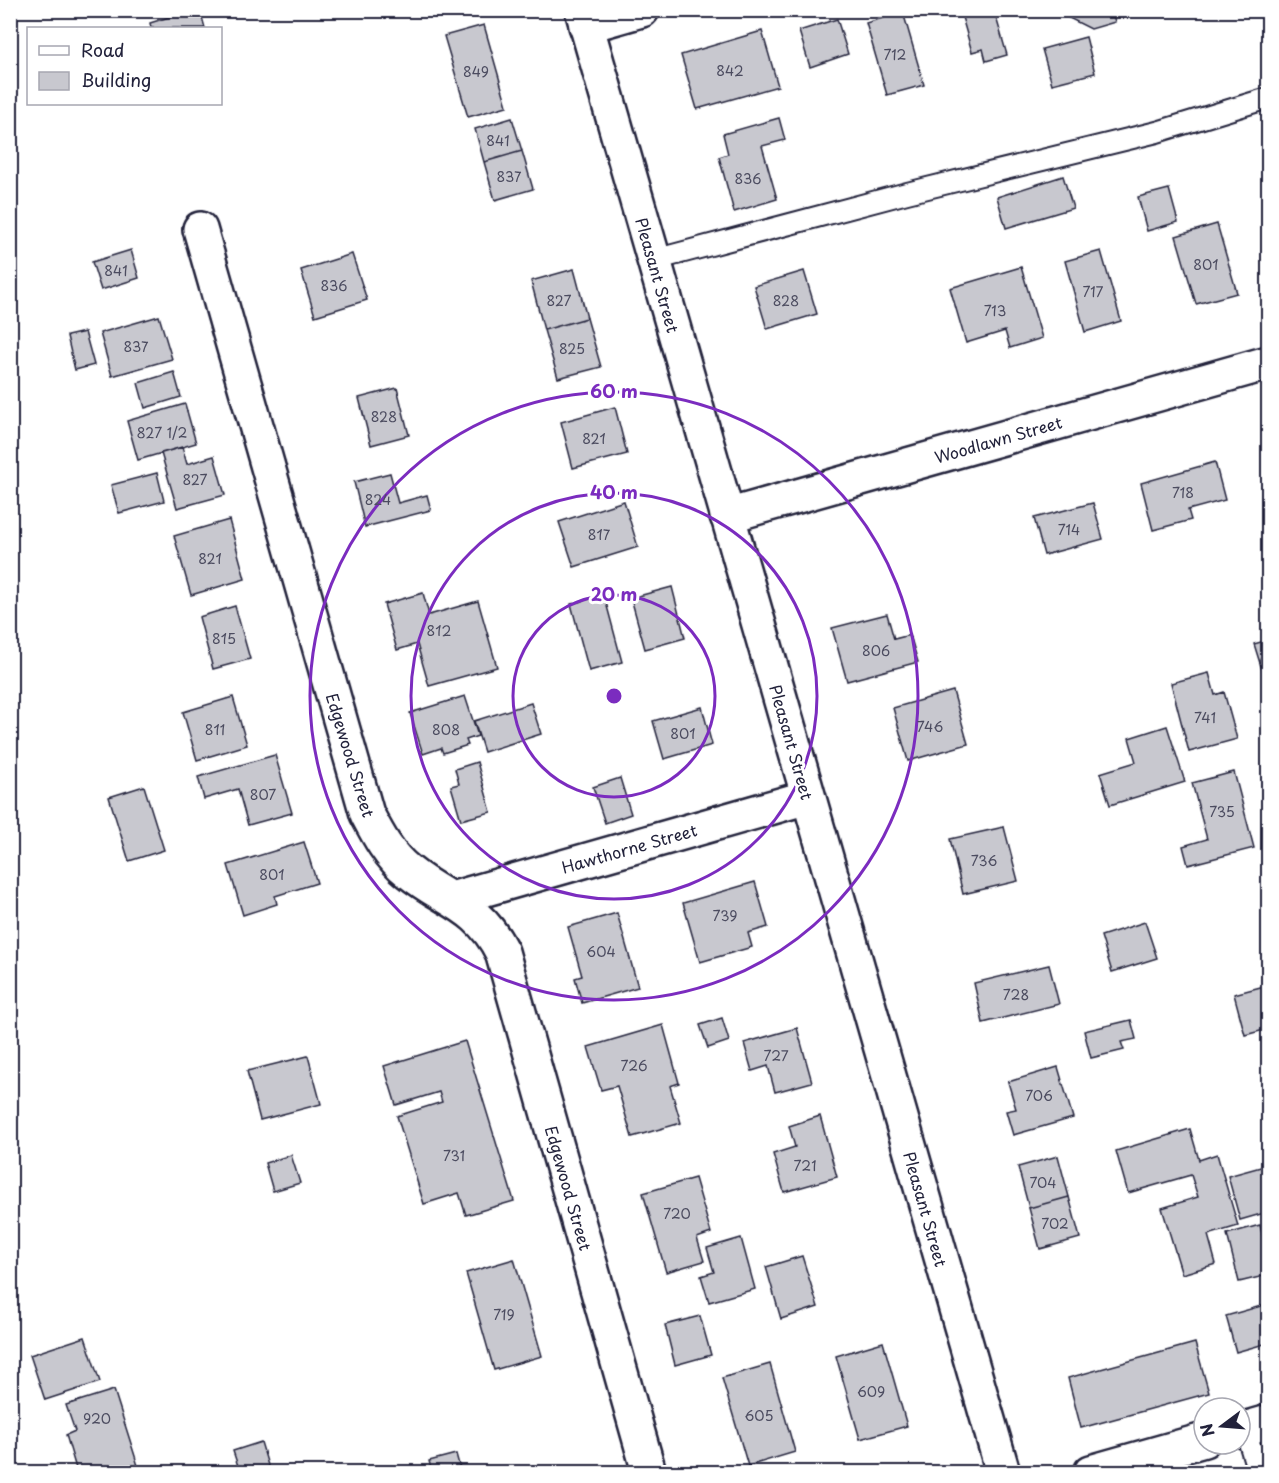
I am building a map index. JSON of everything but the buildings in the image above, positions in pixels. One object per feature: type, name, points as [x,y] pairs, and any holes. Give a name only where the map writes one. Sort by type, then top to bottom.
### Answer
[{"type":"street","points":[[584,18],[642,10]]},
{"type":"street","name":"Pleasant Street","points":[[584,18],[1003,1473]]},
{"type":"street","name":"Edgewood Street","points":[[200,229],[367,814],[388,850],[406,869],[429,887],[468,909],[482,921],[502,952],[649,1473]]},
{"type":"street","name":"Woodlawn Street","points":[[727,516],[1269,363]]},
{"type":"street","name":"Hawthorne Street","points":[[451,899],[808,797]]},
{"type":"street","points":[[1091,1473],[1192,1444]]},
{"type":"lane","points":[[654,260],[907,193],[1157,132],[1269,98]]},
{"type":"lane","points":[[1252,1434],[1258,1473]]}]
